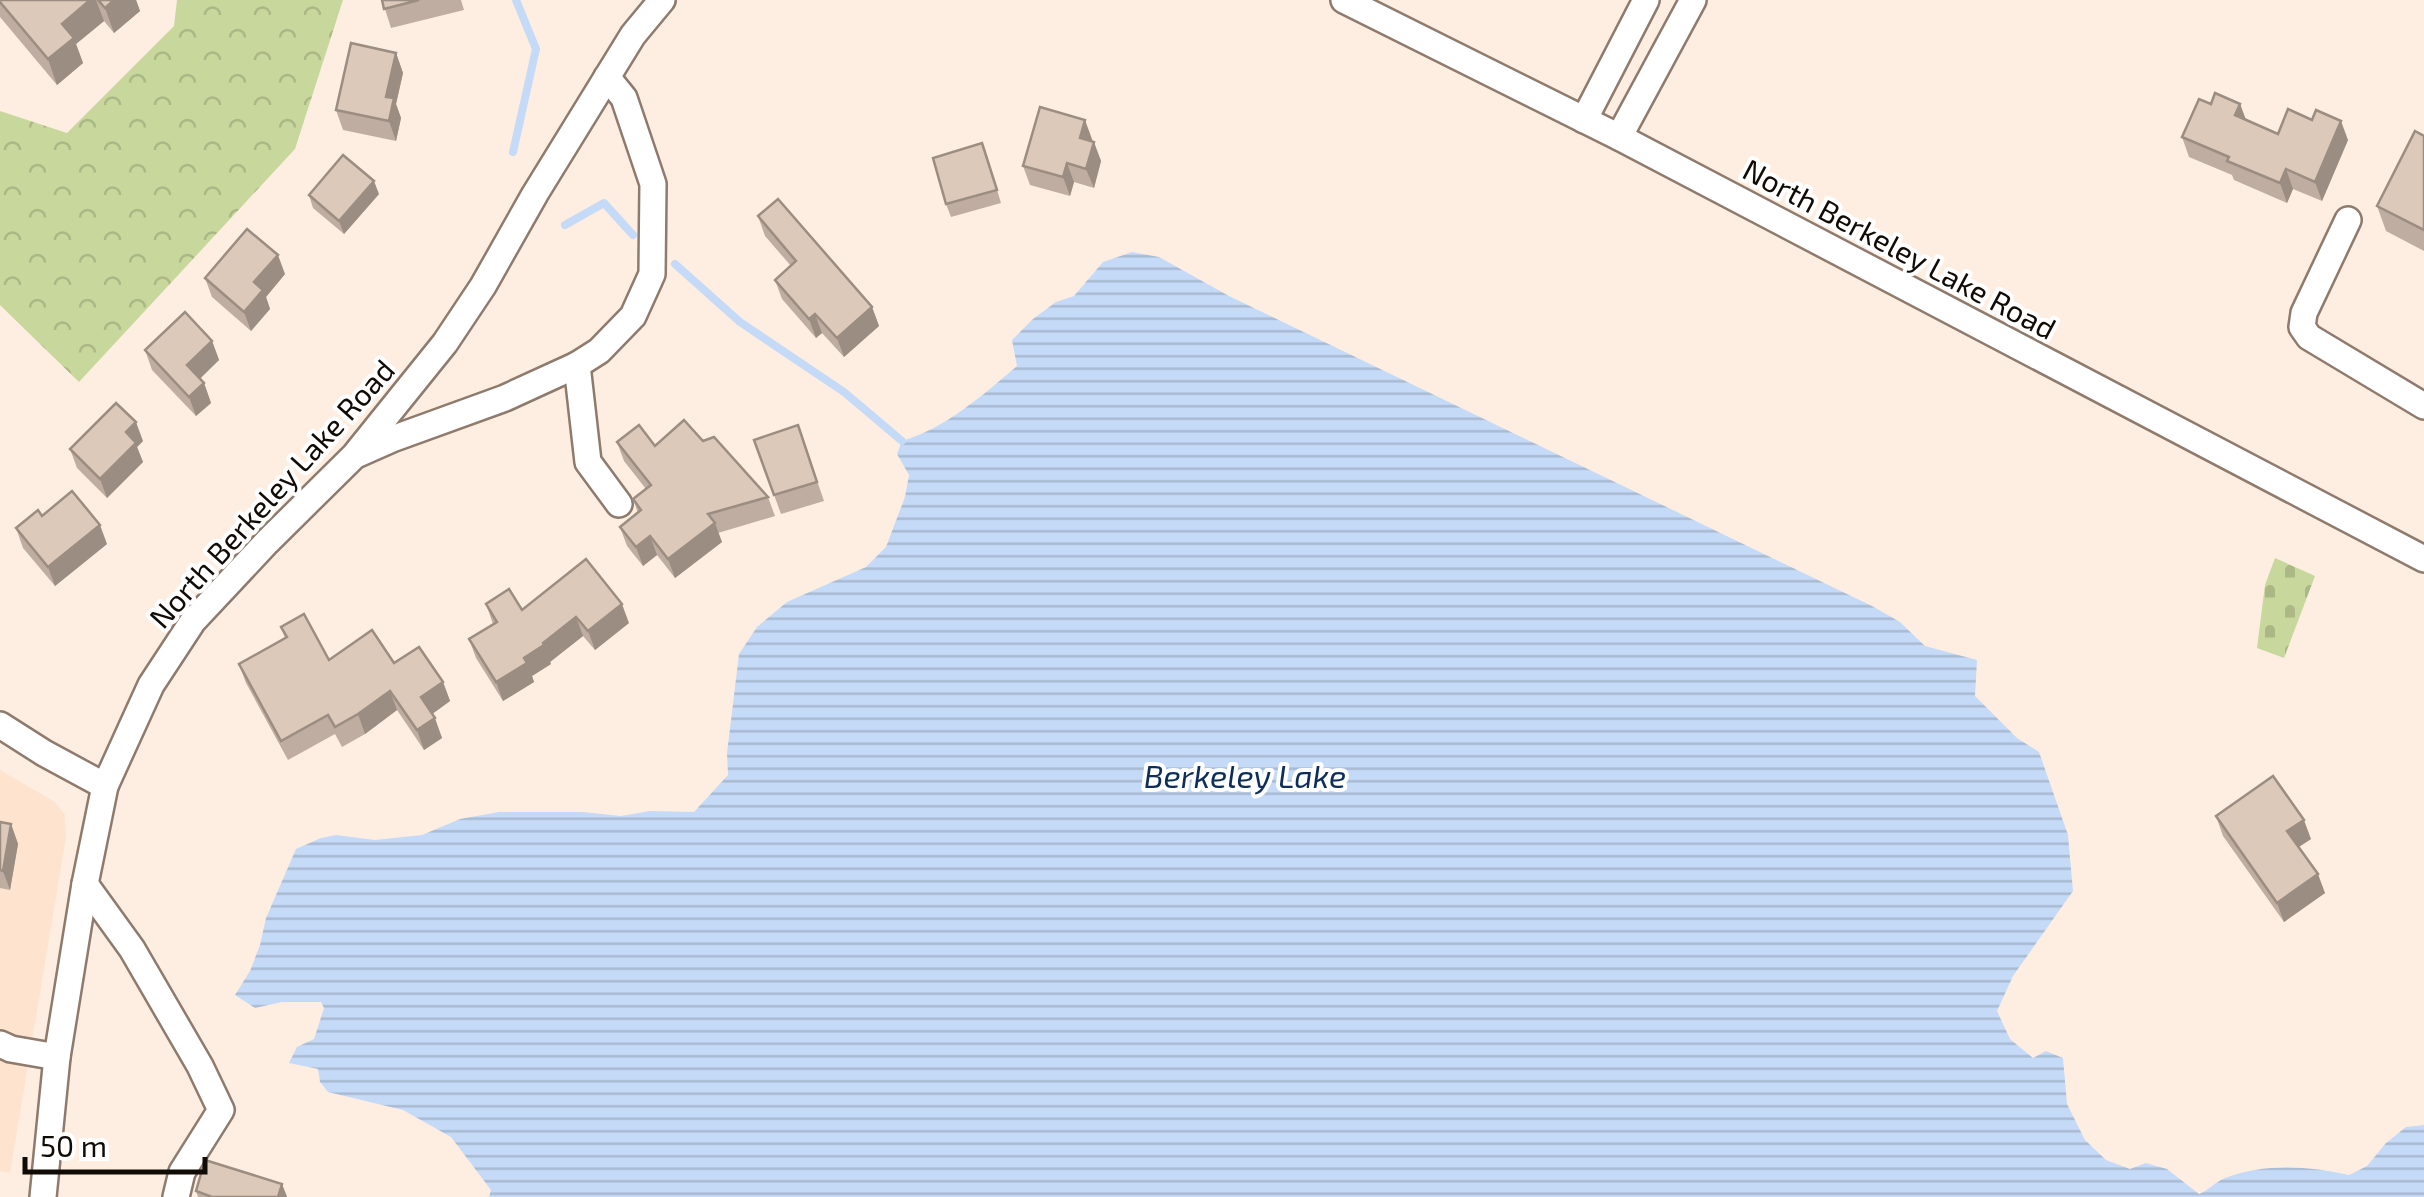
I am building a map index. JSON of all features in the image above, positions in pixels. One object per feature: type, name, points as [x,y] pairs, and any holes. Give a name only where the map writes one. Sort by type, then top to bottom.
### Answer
[{"type":"street","name":"North Berkeley Lake Road","points":[[43,1197],[57,1057],[84,884],[106,786],[151,684],[193,620],[354,456],[445,344],[633,35],[662,0]]},
{"type":"street","name":"North Berkeley Lake Road","points":[[1344,0],[1619,137],[2424,559]]},
{"type":"street","points":[[1584,120],[1646,0]]},
{"type":"street","points":[[1619,137],[1693,0]]},
{"type":"street","points":[[354,456],[505,398],[577,365],[599,351],[634,316],[652,274],[653,184],[624,98],[607,77]]},
{"type":"street","points":[[2348,220],[2304,313],[2302,327],[2310,337],[2424,406]]},
{"type":"street","points":[[577,365],[588,462],[619,504]]},
{"type":"street","points":[[0,725],[106,786]]},
{"type":"street","points":[[84,884],[132,949],[221,1110],[182,1172],[176,1197]]},
{"type":"street","points":[[0,1044],[57,1057]]},
{"type":"shaded area","points":[[0,770],[55,802],[65,815],[66,837],[10,1173],[0,1171]]},
{"type":"green space","points":[[177,0],[343,0],[295,149],[79,382],[0,305],[0,111],[67,133],[174,26]]},
{"type":"green space","points":[[2275,558],[2315,576],[2284,658],[2257,648],[2265,585]]},
{"type":"water","name":"Berkeley Lake","points":[[1132,252],[1159,257],[1229,296],[1872,606],[1900,622],[1925,646],[1977,660],[1975,696],[2017,738],[2039,752],[2068,835],[2073,891],[2013,976],[1997,1011],[2010,1039],[2033,1058],[2046,1051],[2063,1058],[2067,1104],[2085,1140],[2106,1160],[2130,1169],[2146,1163],[2167,1169],[2199,1194],[2225,1178],[2255,1170],[2303,1168],[2349,1175],[2367,1166],[2406,1127],[2424,1125],[2424,1197],[489,1197],[491,1190],[451,1137],[403,1110],[328,1092],[320,1082],[318,1069],[289,1063],[297,1047],[314,1039],[324,1008],[321,1002],[282,1002],[255,1008],[235,995],[250,971],[266,918],[296,849],[336,835],[375,840],[422,835],[460,819],[499,812],[621,816],[650,811],[694,812],[728,775],[739,654],[757,627],[787,602],[866,567],[886,547],[909,475],[897,454],[902,441],[949,419],[991,388],[1017,366],[1012,340],[1033,319],[1056,302],[1074,296],[1103,262]]},
{"type":"building","points":[[0,0],[90,0],[62,24],[74,38],[48,59]]},
{"type":"building","points":[[98,0],[114,0],[105,8]]},
{"type":"building","points":[[382,0],[419,0],[384,9]]},
{"type":"building","points":[[351,43],[396,53],[386,97],[394,98],[389,121],[336,110]]},
{"type":"building","points":[[2215,93],[2240,104],[2235,115],[2278,134],[2288,109],[2312,120],[2316,110],[2341,121],[2315,182],[2286,169],[2280,183],[2182,137],[2199,99],[2211,104]]},
{"type":"building","points":[[1040,107],[1085,120],[1080,138],[1094,142],[1086,169],[1067,163],[1063,177],[1023,166]]},
{"type":"building","points":[[2415,131],[2424,136],[2424,230],[2377,206]]},
{"type":"building","points":[[982,143],[997,190],[946,204],[933,158]]},
{"type":"building","points":[[343,155],[374,181],[339,221],[309,195]]},
{"type":"building","points":[[778,199],[872,307],[837,338],[815,314],[809,319],[775,280],[796,261],[758,216]]},
{"type":"building","points":[[247,229],[278,255],[254,282],[263,290],[244,312],[205,278]]},
{"type":"building","points":[[185,312],[212,341],[187,365],[204,383],[189,397],[145,350]]},
{"type":"building","points":[[116,403],[136,422],[126,432],[136,443],[100,479],[70,449]]},
{"type":"building","points":[[684,420],[703,441],[714,437],[768,497],[708,514],[715,523],[668,559],[650,536],[636,547],[620,527],[641,510],[633,499],[651,485],[617,442],[639,425],[655,446]]},
{"type":"building","points":[[798,425],[817,482],[774,495],[754,440]]},
{"type":"building","points":[[72,491],[100,525],[48,567],[16,528],[38,510],[42,516]]},
{"type":"building","points":[[586,559],[622,604],[588,631],[576,617],[524,658],[527,663],[496,682],[469,639],[497,622],[486,604],[509,589],[522,610]]},
{"type":"building","points":[[304,614],[329,660],[372,630],[394,663],[419,647],[443,682],[421,697],[435,718],[417,730],[390,691],[335,727],[328,715],[281,741],[239,664],[287,637],[281,627]]},
{"type":"building","points":[[2273,776],[2304,820],[2287,831],[2318,874],[2277,903],[2216,816]]},
{"type":"building","points":[[0,822],[11,824],[3,871],[0,870]]},
{"type":"building","points":[[205,1160],[282,1184],[278,1197],[212,1197],[196,1191]]},
{"type":"waterway","points":[[513,152],[536,49],[516,0]]},
{"type":"waterway","points":[[565,225],[604,203],[633,235]]},
{"type":"waterway","points":[[675,264],[740,322],[844,392],[902,441]]}]
